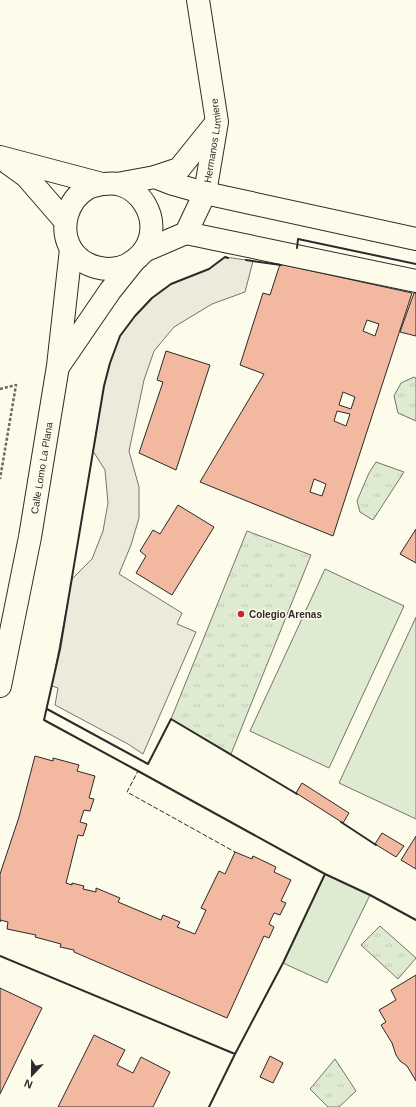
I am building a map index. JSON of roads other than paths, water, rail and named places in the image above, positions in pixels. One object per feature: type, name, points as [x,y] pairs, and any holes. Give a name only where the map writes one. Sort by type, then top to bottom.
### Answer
[{"type":"street","name":"Hermanos Lumiere","points":[[186,233],[205,193],[217,122],[198,0]]},
{"type":"street","points":[[217,122],[180,169],[155,177],[89,188],[78,196],[69,208],[65,221],[66,236],[71,249],[81,259],[93,267],[107,269],[122,267],[139,256],[186,233],[235,251],[416,281]]},
{"type":"street","points":[[0,157],[130,189],[141,198],[149,210],[152,224],[150,238],[139,256],[110,291],[58,366]]},
{"type":"street","points":[[0,157],[26,176],[65,221]]},
{"type":"street","points":[[155,177],[205,193],[416,239]]},
{"type":"street","name":"Calle Lomo La Plana","points":[[0,686],[30,537],[58,366],[71,249]]},
{"type":"place","name":"Colegio Arenas","points":[[241,614]]}]
